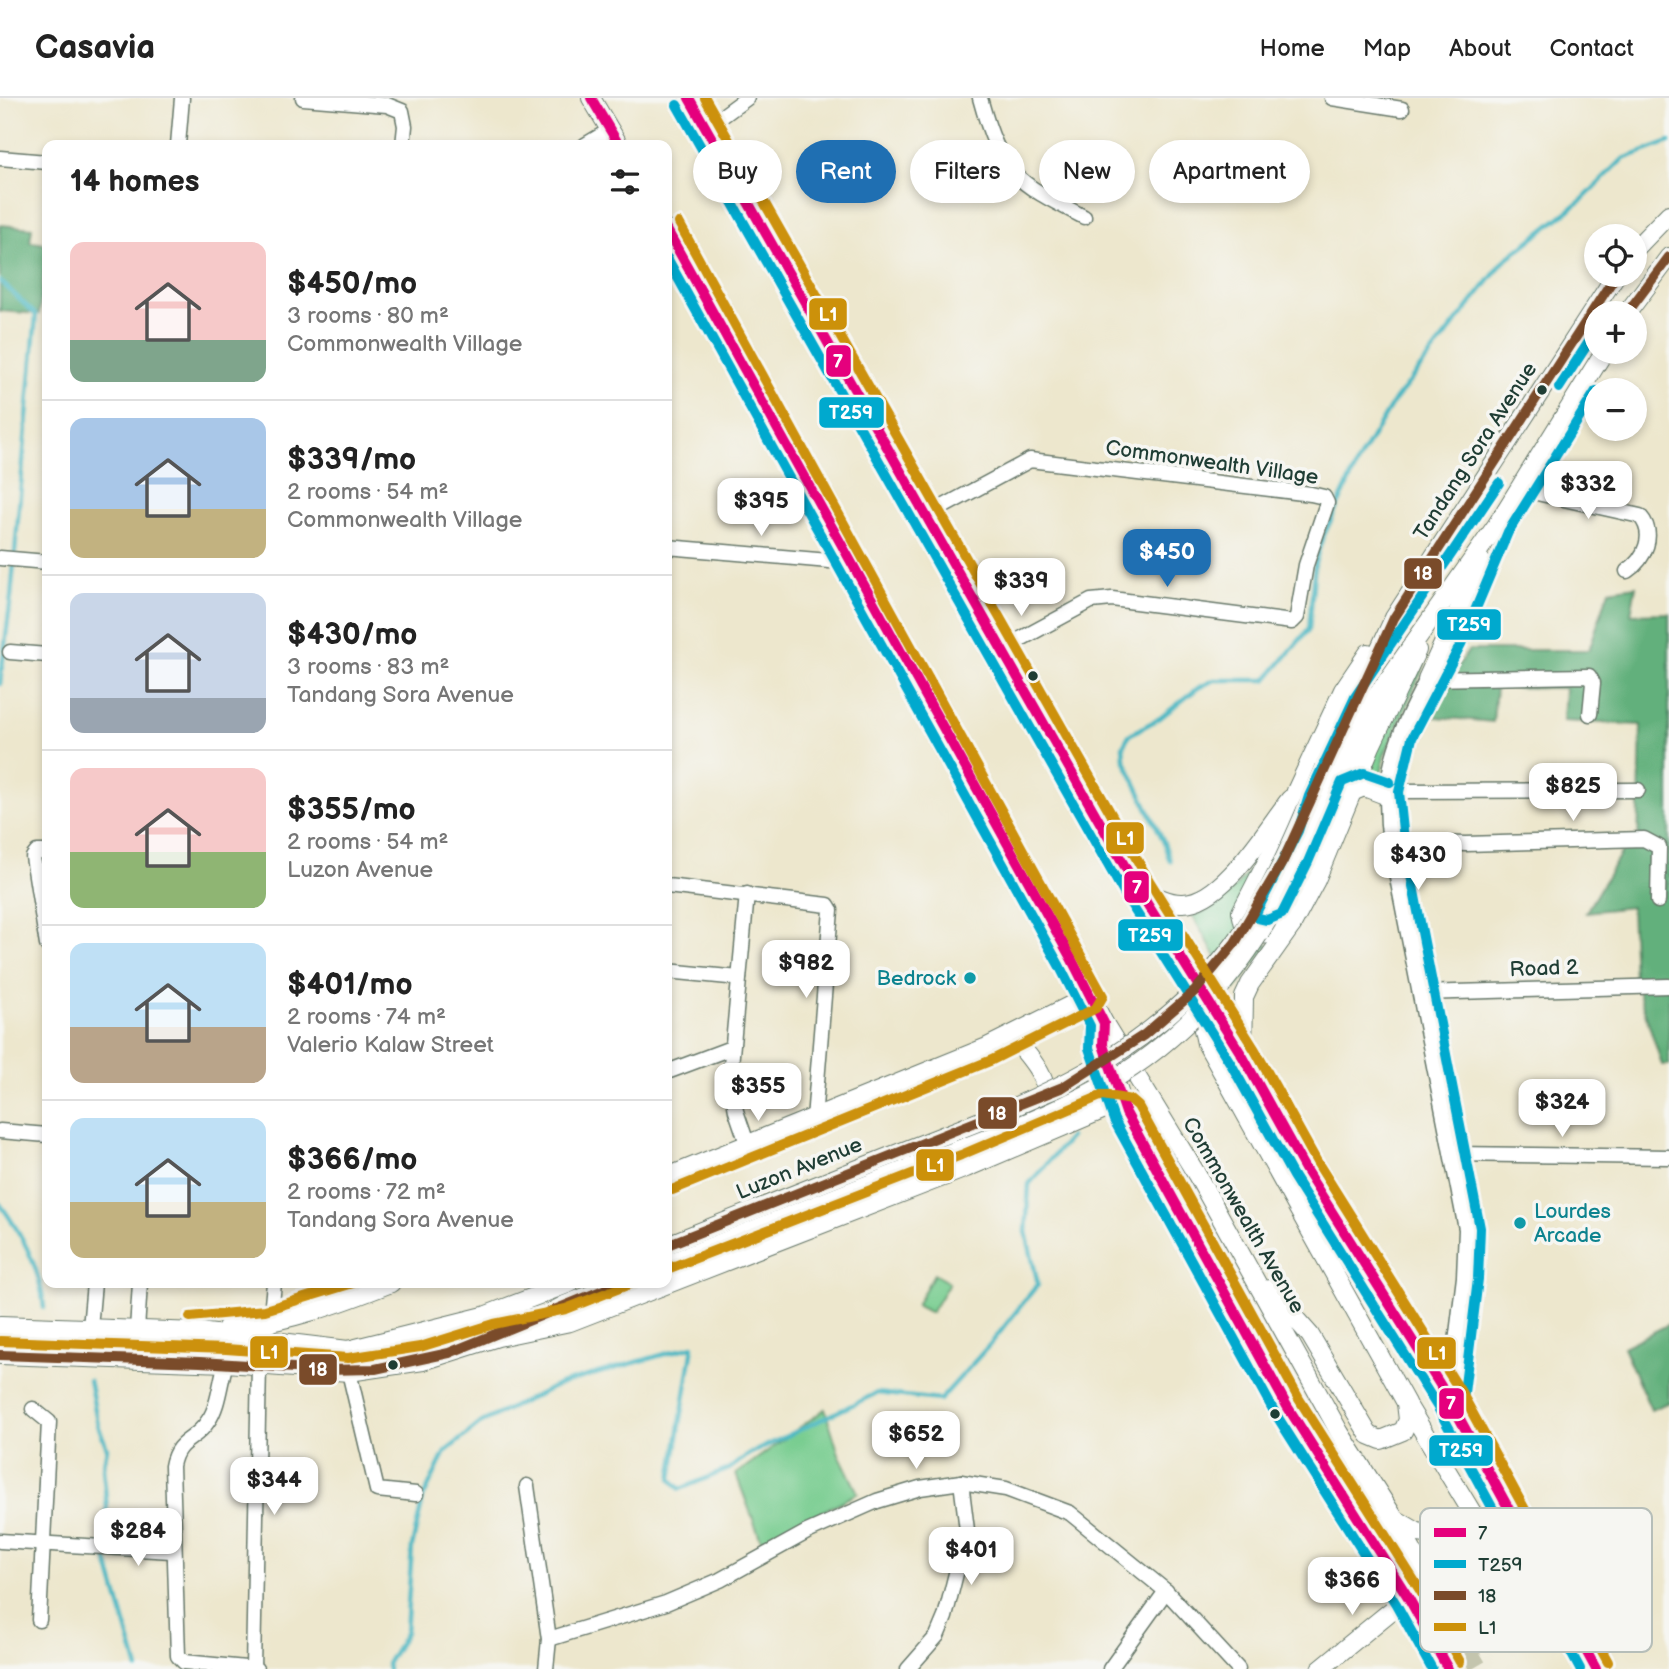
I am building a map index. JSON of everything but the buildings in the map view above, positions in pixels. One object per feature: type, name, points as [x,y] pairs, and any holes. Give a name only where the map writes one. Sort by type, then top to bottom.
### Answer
[{"type":"main road","points":[[591,98],[614,138]]},
{"type":"main road","points":[[689,98],[1136,886],[1243,1057],[1305,1169],[1449,1399],[1508,1508]]},
{"type":"main road","points":[[1647,237],[1669,214]]},
{"type":"main road","name":"Commonwealth Avenue","points":[[672,239],[1104,1023],[1251,1268],[1340,1433],[1393,1516],[1420,1566]]},
{"type":"main road","points":[[1637,301],[1669,257]]},
{"type":"main road","name":"Tandang Sora Avenue","points":[[1332,772],[1394,618],[1608,287]]},
{"type":"main road","points":[[1332,772],[1376,697],[1496,526],[1597,364]]},
{"type":"main road","points":[[1427,679],[1448,639],[1496,526]]},
{"type":"main road","points":[[1292,925],[1273,934],[1256,934],[1244,925],[1241,912],[1286,825],[1296,791],[1343,690],[1394,618]]},
{"type":"main road","points":[[1243,1057],[1244,997],[1250,984],[1292,925],[1321,869],[1352,792],[1427,624]]},
{"type":"main road","name":"Luzon Avenue","points":[[672,1243],[1074,1081],[1118,1055],[1164,1018],[1211,974],[1244,930],[1332,772]]},
{"type":"main road","name":"Luzon Avenue","points":[[672,1262],[1070,1103],[1119,1076],[1175,1033],[1224,985],[1258,939],[1297,872],[1332,772]]},
{"type":"main road","points":[[1352,792],[1364,787],[1386,791]]},
{"type":"main road","points":[[1136,886],[1179,904],[1205,897],[1236,868],[1296,791]]},
{"type":"main road","points":[[1189,968],[1206,1044],[1406,1403],[1468,1508]]},
{"type":"main road","name":"Luzon Avenue","points":[[672,1175],[1011,1036],[1089,996]]},
{"type":"main road","name":"Commonwealth Avenue","points":[[1104,1023],[1102,1045],[1126,1113],[1287,1406],[1420,1618]]},
{"type":"main road","points":[[1011,1036],[1035,1062],[1048,1094],[1044,1123],[1033,1140]]},
{"type":"main road","points":[[672,1282],[1033,1140],[1107,1108],[1117,1108],[1126,1113]]},
{"type":"main road","points":[[1251,1268],[1310,1335],[1371,1437],[1388,1439],[1403,1431],[1408,1417],[1406,1403]]},
{"type":"main road","points":[[198,1332],[270,1325],[331,1307],[378,1288]]},
{"type":"main road","points":[[0,1325],[198,1332],[312,1346],[365,1348],[484,1316],[557,1288]]},
{"type":"main road","points":[[0,1355],[226,1363],[349,1372],[423,1361],[498,1337],[610,1288]]},
{"type":"main road","points":[[498,1337],[570,1322],[656,1288]]},
{"type":"main road","name":"Commonwealth Avenue","points":[[1340,1433],[1408,1597]]},
{"type":"main road","points":[[1393,1516],[1420,1533]]},
{"type":"main road","points":[[1320,1669],[1408,1597],[1420,1576]]},
{"type":"main road","points":[[1575,1652],[1589,1669]]},
{"type":"main road","points":[[1586,1652],[1595,1669]]},
{"type":"street","points":[[178,140],[182,98]]},
{"type":"street","points":[[303,98],[387,105],[402,111],[405,126],[404,140]]},
{"type":"street","points":[[706,128],[747,98]]},
{"type":"street","points":[[980,98],[1004,164],[1016,178],[1084,217]]},
{"type":"street","points":[[1332,98],[1402,109]]},
{"type":"street","points":[[0,158],[42,162]]},
{"type":"street","name":"Commonwealth Village","points":[[926,516],[1030,460],[1311,494],[1324,497],[1327,503],[1306,565],[1297,617],[1292,621],[1112,599],[1091,601],[1002,649]]},
{"type":"street","points":[[1519,489],[1640,516],[1647,528],[1645,552],[1627,571]]},
{"type":"street","points":[[672,548],[852,563]]},
{"type":"street","points":[[3,559],[42,562]]},
{"type":"street","points":[[10,652],[42,655]]},
{"type":"street","points":[[1449,1399],[1465,1253],[1463,1208],[1390,842],[1386,791],[1396,741],[1427,679],[1589,676],[1593,683],[1590,714]]},
{"type":"street","points":[[1386,791],[1638,790]]},
{"type":"street","points":[[1390,842],[1466,844],[1644,839],[1658,847],[1658,901]]},
{"type":"street","points":[[42,852],[33,857],[42,897]]},
{"type":"street","points":[[672,886],[823,902],[831,910],[814,1119]]},
{"type":"street","points":[[747,894],[731,1048],[732,1090],[748,1146]]},
{"type":"street","points":[[672,971],[739,978]]},
{"type":"street","name":"Road 2","points":[[1421,993],[1669,986]]},
{"type":"street","points":[[672,1070],[731,1048]]},
{"type":"street","points":[[0,1131],[42,1135]]},
{"type":"street","points":[[1453,1154],[1669,1157]]},
{"type":"street","points":[[90,1328],[94,1288]]},
{"type":"street","points":[[137,1330],[140,1288]]},
{"type":"street","points":[[270,1325],[274,1288]]},
{"type":"street","points":[[226,1363],[207,1423],[178,1447],[174,1456],[172,1551],[180,1660],[255,1669],[259,1366]]},
{"type":"street","points":[[349,1372],[377,1490],[416,1494]]},
{"type":"street","points":[[33,1409],[49,1422],[39,1620]]},
{"type":"street","points":[[908,1669],[937,1636],[945,1617],[967,1530],[961,1482]]},
{"type":"street","points":[[549,1639],[666,1603],[720,1580],[807,1532],[877,1501],[920,1488],[961,1482],[1006,1489],[1070,1513],[1166,1591],[1238,1669]]},
{"type":"street","points":[[527,1486],[549,1639],[546,1669]]},
{"type":"street","points":[[0,1541],[172,1551]]},
{"type":"street","points":[[1110,1669],[1166,1591]]},
{"type":"green space","points":[[0,225],[32,228],[30,242],[42,243],[39,314],[0,311]]},
{"type":"green space","points":[[1636,586],[1631,614],[1669,613],[1669,1065],[1662,1065],[1634,978],[1631,907],[1586,912],[1624,848],[1638,846],[1641,725],[1563,721],[1565,688],[1496,687],[1493,722],[1423,716],[1469,650],[1589,650],[1609,590]]},
{"type":"green space","points":[[1424,660],[1425,664],[1384,756],[1380,784],[1367,777],[1377,740]]},
{"type":"green space","points":[[1258,860],[1259,943],[1269,944],[1235,990],[1192,915],[1212,908],[1237,886]]},
{"type":"green space","points":[[934,1274],[949,1283],[931,1313],[916,1305]]},
{"type":"green space","points":[[1669,1324],[1669,1402],[1651,1410],[1623,1347]]},
{"type":"green space","points":[[825,1409],[839,1454],[858,1493],[762,1543],[736,1474]]},
{"type":"waterway","points":[[1170,861],[1163,840],[1124,759],[1123,746],[1129,735],[1160,718],[1198,688],[1214,680],[1266,680],[1309,629],[1315,562],[1322,539],[1361,456],[1392,404],[1505,260],[1582,200],[1623,159],[1669,142]]},
{"type":"waterway","points":[[0,281],[36,315],[11,597],[0,684]]},
{"type":"waterway","points":[[388,1669],[387,1664],[406,1632],[412,1547],[423,1498],[445,1452],[482,1422],[560,1384],[693,1346],[671,1479],[680,1489],[729,1469],[749,1454],[877,1393],[940,1400],[993,1341],[1038,1284],[1026,1232],[1029,1184],[1070,1137]]},
{"type":"waterway","points":[[0,1204],[16,1228],[35,1266],[44,1308]]},
{"type":"waterway","points":[[89,1380],[98,1425],[107,1448],[103,1469],[107,1507],[103,1546],[138,1669]]},
{"type":"tunnel","points":[[1439,1652],[1448,1669]]},
{"type":"tunnel","points":[[1469,1652],[1479,1669]]},
{"type":"transit line","name":"7","points":[[591,98],[616,140]]},
{"type":"transit line","name":"7","points":[[689,98],[1136,886],[1243,1057],[1305,1169],[1449,1399],[1508,1508]]},
{"type":"transit line","name":"L1","points":[[705,98],[1148,879],[1255,1050],[1317,1162],[1461,1392],[1524,1508]]},
{"type":"transit line","name":"T259","points":[[677,105],[1124,893],[1231,1064],[1293,1176],[1437,1406],[1492,1508]]},
{"type":"transit line","name":"L1","points":[[672,1190],[992,1060],[1096,1008],[1103,996],[679,223]]},
{"type":"transit line","name":"7","points":[[672,239],[1071,958],[1104,1023],[1103,1045],[1126,1113],[1287,1406],[1420,1619]]},
{"type":"transit line","name":"18","points":[[1636,301],[1669,257]]},
{"type":"transit line","name":"T259","points":[[672,267],[1059,965],[1090,1026],[1089,1048],[1114,1120],[1275,1413],[1396,1604],[1420,1647]]},
{"type":"transit line","name":"18","points":[[672,1243],[1063,1087],[1144,1035],[1195,991],[1235,943],[1283,861],[1394,618],[1608,287]]},
{"type":"transit line","name":"T259","points":[[1559,388],[1584,349]]},
{"type":"transit line","name":"T259","points":[[1463,1401],[1478,1279],[1480,1228],[1404,840],[1399,792],[1412,738],[1461,644],[1508,532],[1584,410]]},
{"type":"transit line","name":"T259","points":[[1390,782],[1364,773],[1342,782],[1308,862],[1282,914],[1267,920],[1258,918],[1256,913],[1298,831],[1309,796],[1355,697],[1499,483]]},
{"type":"transit line","name":"L1","points":[[672,1267],[961,1155],[1103,1095],[1131,1100],[1138,1106],[1299,1399],[1420,1590]]},
{"type":"transit line","name":"L1","points":[[190,1317],[265,1310],[337,1288]]},
{"type":"transit line","name":"18","points":[[0,1355],[200,1362],[326,1370],[375,1369],[449,1353],[609,1288]]},
{"type":"transit line","name":"L1","points":[[0,1341],[226,1349],[348,1358],[420,1347],[494,1324],[566,1309],[619,1288]]},
{"type":"transit line","name":"T259","points":[[1423,1652],[1432,1669]]},
{"type":"transit line","name":"7","points":[[1439,1652],[1448,1669]]},
{"type":"transit line","name":"L1","points":[[1454,1652],[1460,1662]]},
{"type":"transit line","name":"T259","points":[[1571,1652],[1580,1669]]},
{"type":"transit line","name":"7","points":[[1587,1652],[1596,1669]]},
{"type":"transit line","name":"L1","points":[[1603,1652],[1608,1662]]},
{"type":"place","name":"Bedrock","points":[[970,978]]},
{"type":"place","name":"Lourdes Arcade","points":[[1520,1223]]}]
